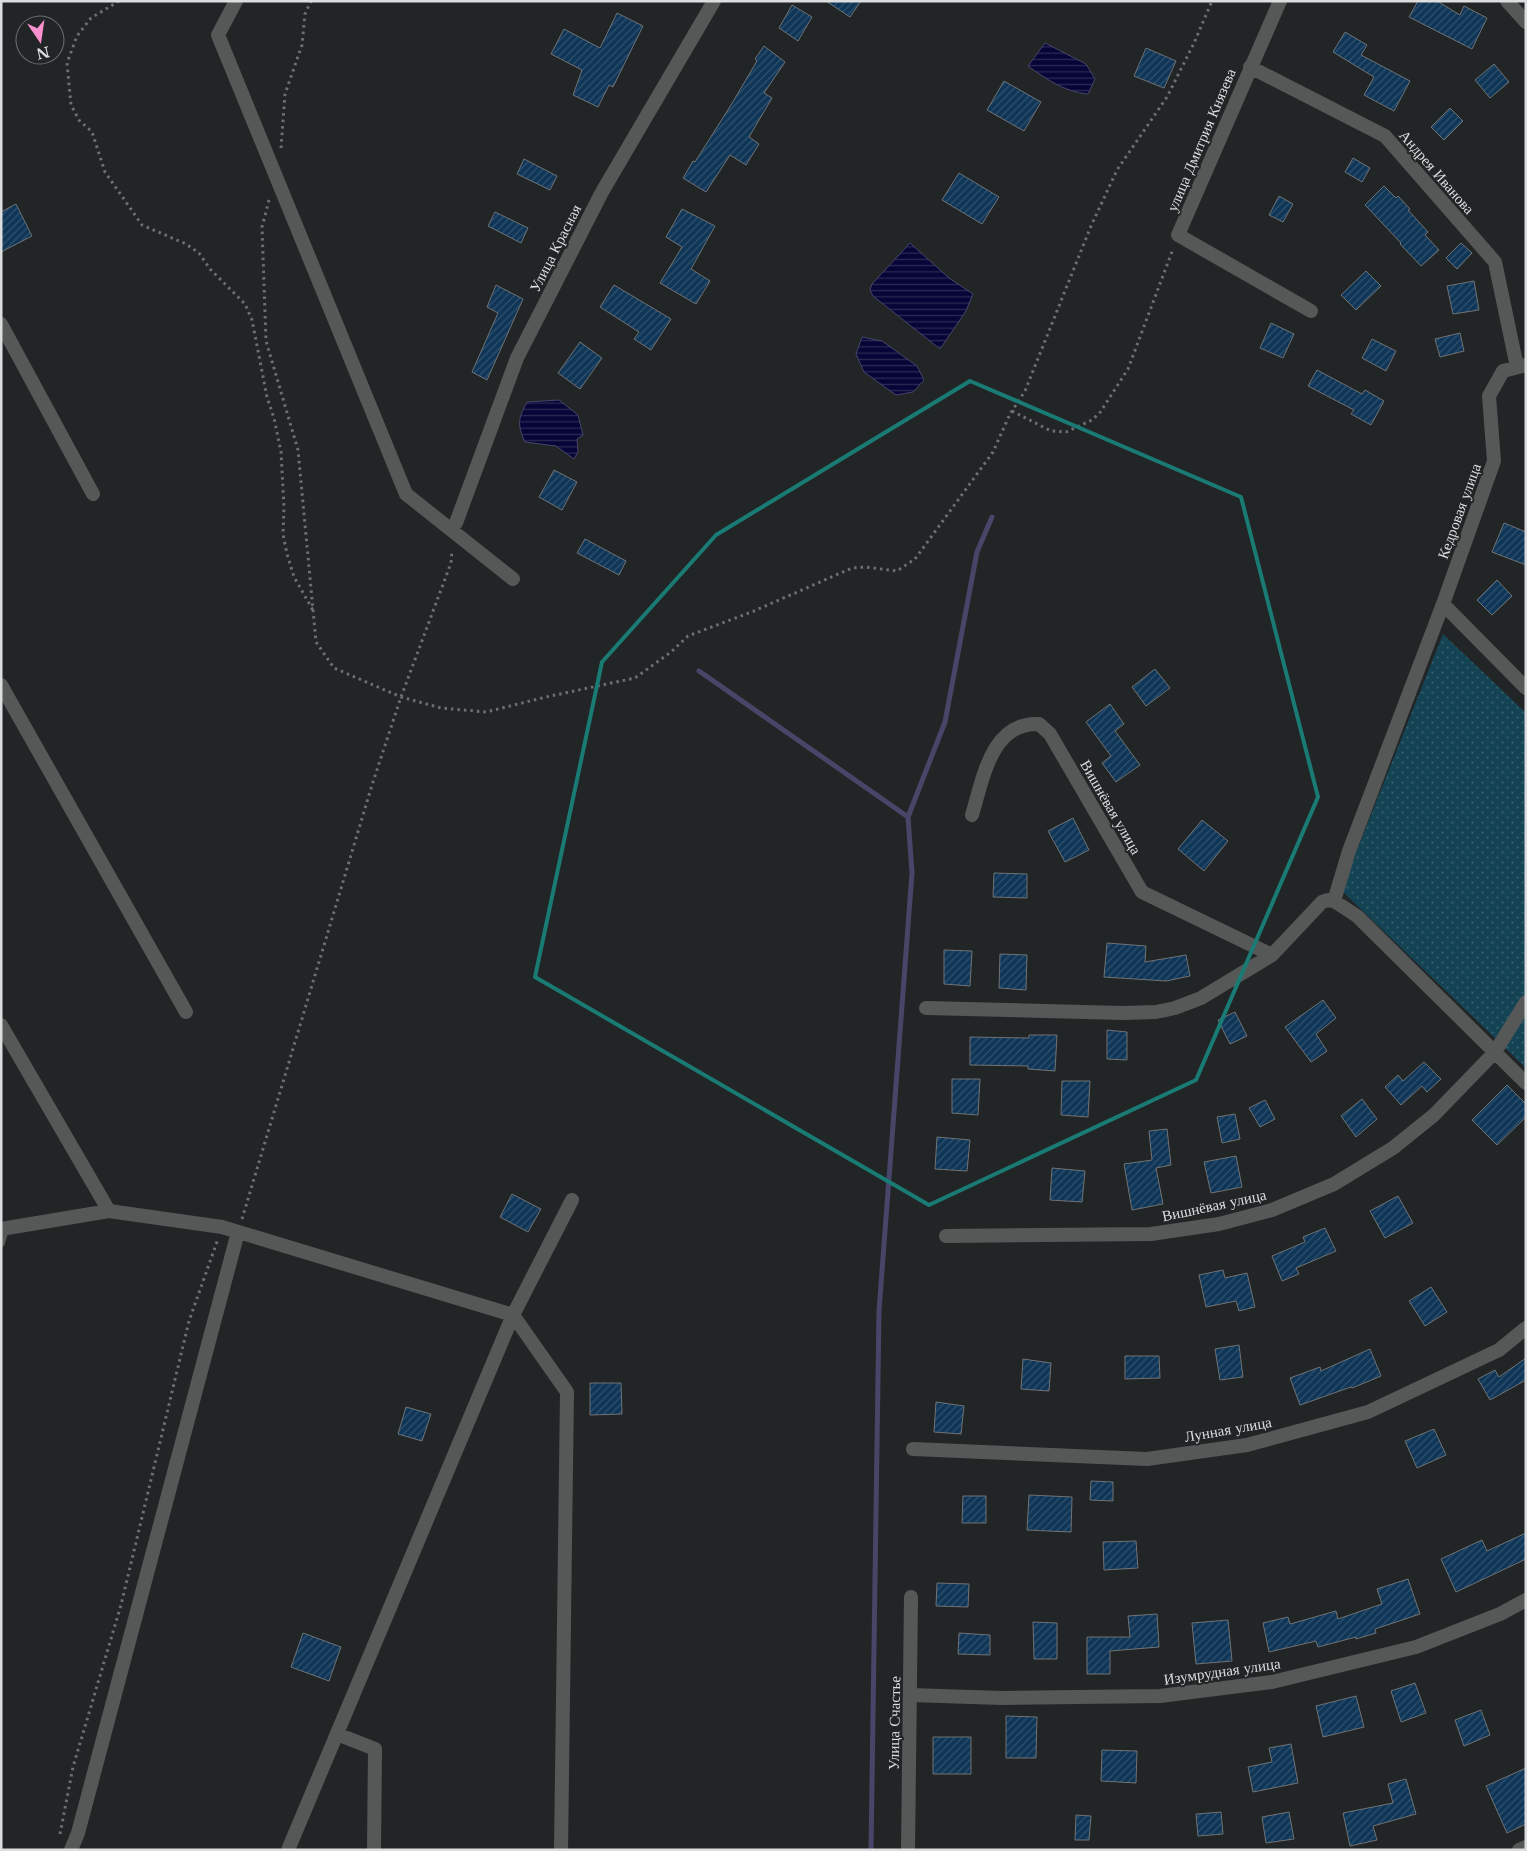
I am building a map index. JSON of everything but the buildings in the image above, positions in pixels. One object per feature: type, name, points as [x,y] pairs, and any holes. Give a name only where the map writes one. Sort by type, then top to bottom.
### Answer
[{"type":"street","points":[[236,1],[218,35],[406,494],[456,528],[513,579]]},
{"type":"street","name":"Улица Красная","points":[[456,528],[517,358],[602,192],[714,1]]},
{"type":"street","name":"улица Дмитрия Князева","points":[[1280,1],[1178,235],[1311,311]]},
{"type":"street","points":[[1507,1],[1526,22]]},
{"type":"street","name":"Андрея Иванова","points":[[1250,67],[1384,136],[1495,262],[1521,366]]},
{"type":"street","points":[[1,324],[93,494]]},
{"type":"street","name":"Кедровая улица","points":[[1334,901],[1353,842],[1443,604],[1494,461],[1489,396],[1503,371],[1521,366]]},
{"type":"street","points":[[1443,604],[1526,688]]},
{"type":"street","points":[[1,685],[186,1012]]},
{"type":"street","name":"Вишнёвая улица","points":[[972,815],[989,761],[999,740],[1016,727],[1026,723],[1039,724],[1050,734],[1142,892],[1272,955]]},
{"type":"street","points":[[926,1008],[1123,1013],[1156,1012],[1175,1008],[1201,998],[1272,955],[1322,902],[1334,901],[1357,916],[1526,1083]]},
{"type":"street","name":"Вишнёвая улица","points":[[946,1236],[1151,1234],[1219,1224],[1272,1210],[1334,1184],[1393,1148],[1434,1115],[1495,1052],[1526,1002]]},
{"type":"street","points":[[1,1025],[109,1211]]},
{"type":"street","points":[[288,1850],[513,1316],[572,1200]]},
{"type":"street","points":[[3,1229],[109,1211],[222,1227],[513,1316],[566,1392],[561,1850]]},
{"type":"street","points":[[71,1850],[81,1823],[238,1232]]},
{"type":"street","name":"Лунная улица","points":[[913,1449],[1147,1459],[1247,1445],[1368,1412],[1499,1350],[1526,1328]]},
{"type":"street","name":"Улица Счастье","points":[[908,1850],[911,1597]]},
{"type":"street","name":"Изумрудная улица","points":[[910,1695],[1002,1698],[1160,1696],[1272,1682],[1416,1647],[1500,1614],[1526,1600]]},
{"type":"street","points":[[337,1734],[374,1749],[374,1850]]},
{"type":"street","points":[[1519,1850],[1526,1847]]},
{"type":"lane","points":[[1,1243],[3,1229]]},
{"type":"path","points":[[119,1],[91,18],[77,36],[67,63],[71,105],[79,120],[92,132],[106,172],[142,225],[186,244],[199,253],[210,270],[245,304],[252,320],[267,397],[274,418],[281,452],[284,507],[283,534],[287,554],[294,577],[315,613]]},
{"type":"path","points":[[281,150],[285,94],[302,45],[305,14],[311,1]]},
{"type":"path","points":[[275,174],[262,227],[266,341],[298,450],[315,613],[316,642],[334,668],[402,697],[440,708],[486,712],[546,696],[635,678],[671,652],[688,636],[754,611],[852,568],[865,567],[897,571],[915,559],[993,452],[1012,411],[1025,391],[1091,226],[1117,170],[1167,97],[1194,43],[1212,1]]},
{"type":"path","points":[[1012,411],[1051,431],[1066,432],[1090,422],[1098,414],[1128,369],[1178,235]]},
{"type":"path","points":[[238,1232],[372,785],[450,563],[456,528]]},
{"type":"path","points":[[58,1840],[73,1767],[121,1605],[189,1320],[222,1227]]},
{"type":"highlighted area","points":[[970,381],[1241,497],[1318,797],[1196,1080],[929,1205],[535,977],[602,662],[716,535]]},
{"type":"shaded area","points":[[1045,43],[1086,64],[1095,79],[1088,94],[1064,88],[1028,66]]},
{"type":"shaded area","points":[[910,243],[949,278],[973,294],[966,311],[940,349],[873,296],[870,290],[872,284]]},
{"type":"shaded area","points":[[862,337],[882,341],[917,366],[924,380],[913,392],[896,395],[864,372],[856,354]]},
{"type":"shaded area","points":[[559,400],[578,415],[583,435],[577,439],[578,452],[574,459],[556,446],[525,442],[521,431],[520,417],[527,402]]},
{"type":"shaded area","points":[[1443,634],[1526,713],[1526,1068],[1341,890]]},
{"type":"waterway","points":[[908,817],[945,722],[977,552],[992,517]]},
{"type":"waterway","points":[[699,671],[908,817],[912,873],[879,1311],[871,1850]]}]
